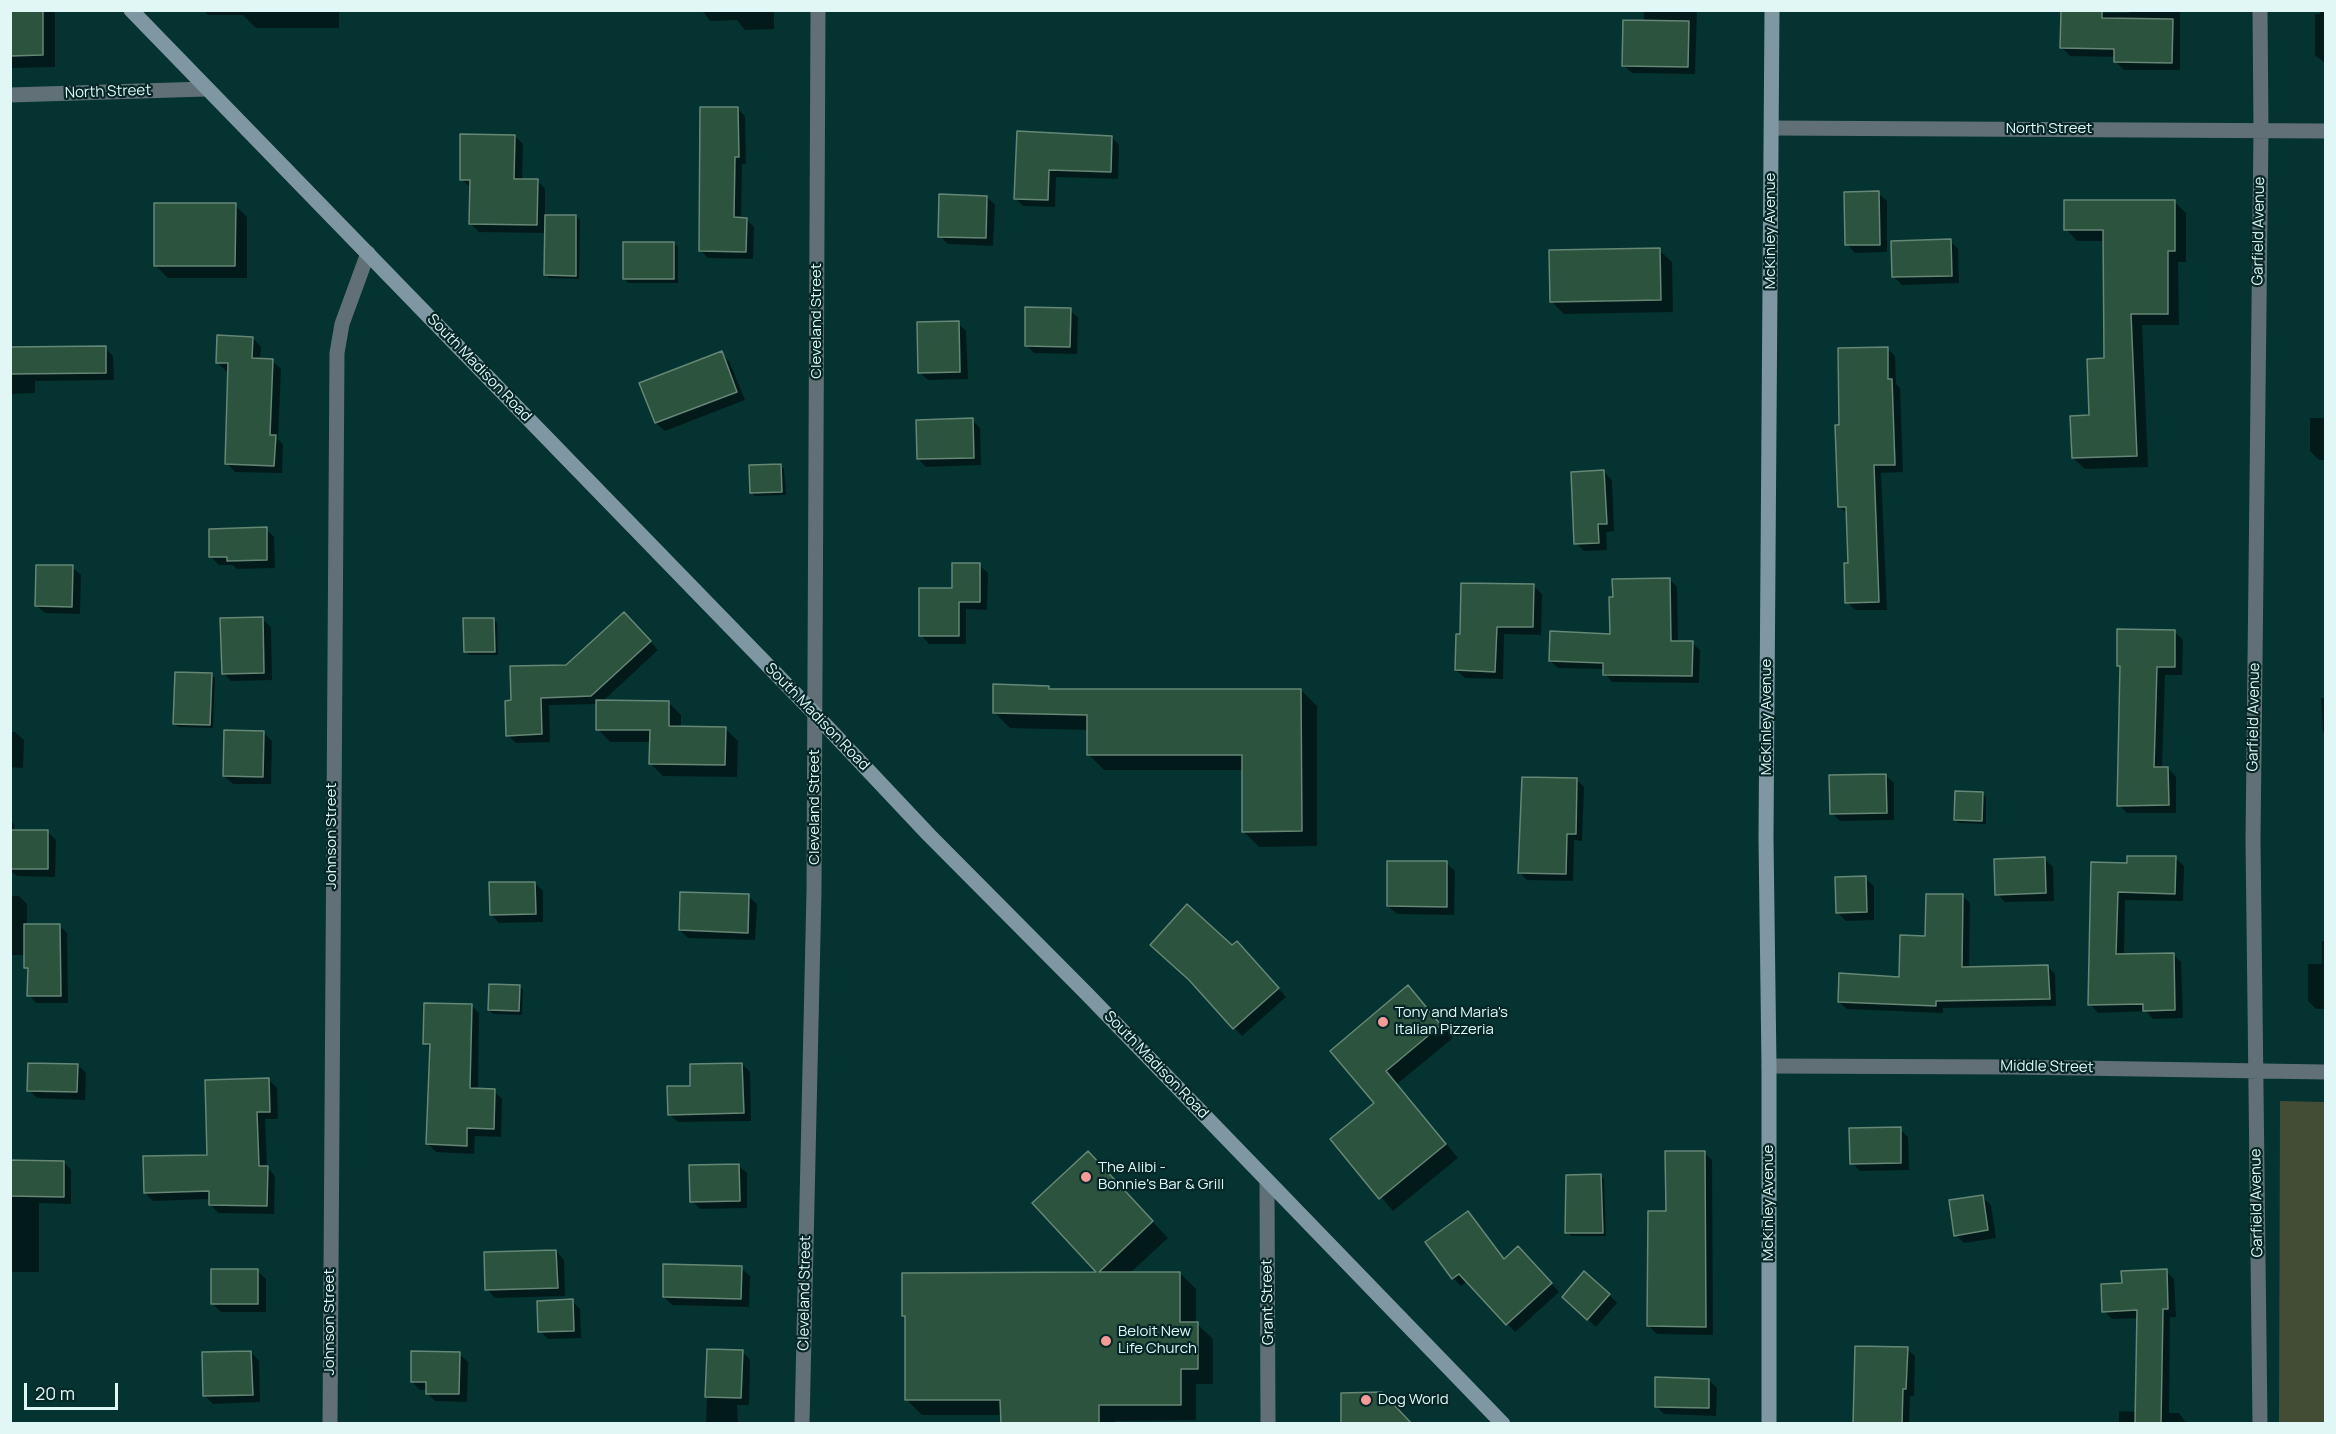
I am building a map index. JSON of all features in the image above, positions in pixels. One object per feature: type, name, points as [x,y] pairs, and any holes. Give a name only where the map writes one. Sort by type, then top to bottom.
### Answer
[{"type":"main road","name":"South Madison Road","points":[[130,10],[1503,1424]]},
{"type":"main road","name":"McKinley Avenue","points":[[1769,1424],[1769,1066],[1766,837],[1772,10]]},
{"type":"street","name":"Cleveland Street","points":[[802,1424],[814,891],[818,10]]},
{"type":"street","name":"Garfield Avenue","points":[[2260,10],[2253,839],[2260,1424]]},
{"type":"street","name":"North Street","points":[[10,94],[206,89]]},
{"type":"street","name":"North Street","points":[[1772,128],[2325,131]]},
{"type":"street","name":"Johnson Street","points":[[330,1424],[337,354],[342,324],[368,253]]},
{"type":"street","name":"Middle Street","points":[[1769,1066],[2325,1072]]},
{"type":"street","name":"Grant Street","points":[[1267,1181],[1268,1424]]},
{"type":"green space","points":[[2280,1101],[2325,1102],[2325,1423],[2279,1423]]},
{"type":"building","points":[[10,10],[43,10],[43,55],[10,56]]},
{"type":"building","points":[[2061,11],[2102,11],[2102,18],[2173,19],[2172,63],[2114,62],[2114,49],[2060,48]]},
{"type":"building","points":[[1623,20],[1689,21],[1688,67],[1622,66]]},
{"type":"building","points":[[700,107],[738,107],[739,157],[735,157],[734,217],[747,218],[746,252],[699,251]]},
{"type":"building","points":[[1017,131],[1112,136],[1111,172],[1049,170],[1048,200],[1014,199]]},
{"type":"building","points":[[460,134],[515,135],[514,179],[538,179],[537,225],[469,224],[470,180],[460,180]]},
{"type":"building","points":[[1879,191],[1880,245],[1845,245],[1844,192]]},
{"type":"building","points":[[939,194],[987,196],[986,238],[938,237]]},
{"type":"building","points":[[2064,200],[2175,200],[2175,251],[2168,251],[2168,314],[2131,314],[2137,456],[2072,458],[2070,416],[2089,415],[2087,359],[2104,358],[2103,230],[2064,230]]},
{"type":"building","points":[[154,203],[236,203],[235,266],[154,266]]},
{"type":"building","points":[[545,215],[576,215],[576,276],[544,275]]},
{"type":"building","points":[[1951,239],[1952,276],[1892,277],[1891,241]]},
{"type":"building","points":[[623,242],[674,242],[674,279],[623,279]]},
{"type":"building","points":[[1660,248],[1661,300],[1550,302],[1549,250]]},
{"type":"building","points":[[1025,307],[1071,308],[1070,347],[1025,346]]},
{"type":"building","points":[[959,321],[960,372],[918,373],[917,322]]},
{"type":"building","points":[[217,335],[253,337],[252,358],[273,359],[270,435],[276,435],[274,466],[225,464],[228,363],[216,363]]},
{"type":"building","points":[[106,346],[106,373],[10,374],[10,347]]},
{"type":"building","points":[[1888,347],[1888,379],[1892,379],[1895,465],[1874,465],[1879,602],[1845,603],[1844,563],[1848,563],[1846,507],[1838,507],[1835,425],[1839,425],[1838,348]]},
{"type":"building","points":[[722,351],[737,392],[655,423],[639,383]]},
{"type":"building","points":[[973,418],[974,458],[917,459],[916,420]]},
{"type":"building","points":[[781,464],[782,492],[750,493],[749,465]]},
{"type":"building","points":[[1604,470],[1607,524],[1598,524],[1599,543],[1574,544],[1571,472]]},
{"type":"building","points":[[267,527],[267,560],[227,561],[227,557],[209,557],[209,529]]},
{"type":"building","points":[[952,563],[980,563],[980,602],[959,602],[959,636],[919,636],[919,588],[952,588]]},
{"type":"building","points":[[36,565],[73,565],[72,607],[35,606]]},
{"type":"building","points":[[1670,578],[1671,641],[1693,641],[1692,676],[1603,675],[1603,663],[1549,661],[1550,631],[1610,634],[1609,597],[1613,597],[1612,579]]},
{"type":"building","points":[[1461,583],[1534,584],[1533,627],[1497,627],[1495,672],[1455,670],[1456,634],[1460,634]]},
{"type":"building","points":[[624,612],[651,641],[591,696],[541,698],[542,734],[506,736],[505,701],[511,700],[510,666],[566,665]]},
{"type":"building","points":[[263,617],[264,673],[222,674],[220,618]]},
{"type":"building","points":[[463,618],[494,618],[495,652],[464,652]]},
{"type":"building","points":[[2117,629],[2175,630],[2175,667],[2157,667],[2154,767],[2168,767],[2169,805],[2117,806],[2120,666],[2117,666]]},
{"type":"building","points":[[175,672],[212,673],[210,725],[173,724]]},
{"type":"building","points":[[993,684],[1049,686],[1049,689],[1301,689],[1302,831],[1242,832],[1242,755],[1087,755],[1087,715],[993,713]]},
{"type":"building","points":[[596,700],[669,701],[669,726],[726,727],[725,765],[649,764],[650,730],[596,730]]},
{"type":"building","points":[[224,730],[264,731],[263,777],[223,776]]},
{"type":"building","points":[[1886,774],[1887,813],[1830,814],[1829,775]]},
{"type":"building","points":[[1522,777],[1577,778],[1576,834],[1567,834],[1566,874],[1518,873]]},
{"type":"building","points":[[1955,791],[1983,792],[1982,821],[1954,820]]},
{"type":"building","points":[[10,830],[48,830],[48,869],[10,869]]},
{"type":"building","points":[[2127,856],[2176,856],[2175,894],[2118,892],[2116,954],[2174,953],[2175,1010],[2143,1011],[2143,1004],[2088,1005],[2091,862],[2127,863]]},
{"type":"building","points":[[2045,857],[2046,893],[1995,895],[1994,859]]},
{"type":"building","points":[[1387,861],[1447,861],[1447,907],[1387,906]]},
{"type":"building","points":[[1866,876],[1867,912],[1836,913],[1835,877]]},
{"type":"building","points":[[489,882],[535,882],[536,914],[490,915]]},
{"type":"building","points":[[680,892],[749,894],[748,933],[679,930]]},
{"type":"building","points":[[1926,894],[1963,894],[1962,967],[2048,965],[2050,999],[1936,1001],[1936,1006],[1838,1002],[1839,973],[1899,977],[1900,935],[1925,936]]},
{"type":"building","points":[[1187,904],[1232,945],[1237,941],[1279,988],[1233,1029],[1189,980],[1150,945]]},
{"type":"building","points":[[24,924],[60,924],[61,996],[27,996],[28,968],[24,968]]},
{"type":"building","points":[[489,984],[520,985],[519,1011],[488,1010]]},
{"type":"building","points":[[1408,985],[1441,1025],[1386,1071],[1446,1144],[1379,1199],[1330,1139],[1374,1103],[1330,1051]]},
{"type":"building","points":[[424,1003],[472,1004],[470,1088],[495,1089],[494,1129],[467,1128],[467,1146],[426,1144],[430,1044],[423,1044]]},
{"type":"building","points":[[28,1063],[78,1064],[77,1092],[27,1091]]},
{"type":"building","points":[[742,1063],[744,1113],[668,1115],[667,1086],[690,1086],[690,1064]]},
{"type":"building","points":[[269,1078],[270,1112],[257,1112],[259,1166],[268,1166],[267,1206],[209,1205],[209,1191],[144,1193],[143,1156],[207,1155],[205,1080]]},
{"type":"building","points":[[1901,1127],[1901,1163],[1850,1164],[1849,1128]]},
{"type":"building","name":"Beloit New Life Church","points":[[1088,1151],[1153,1221],[1099,1272],[1180,1272],[1180,1322],[1198,1322],[1198,1369],[1181,1369],[1181,1405],[1099,1405],[1099,1424],[1001,1424],[1000,1400],[905,1400],[905,1316],[902,1316],[902,1273],[1096,1272],[1032,1203]]},
{"type":"building","points":[[1665,1151],[1705,1151],[1706,1327],[1647,1326],[1648,1211],[1666,1211]]},
{"type":"building","points":[[10,1160],[64,1161],[64,1197],[10,1196]]},
{"type":"building","points":[[739,1164],[740,1201],[690,1202],[689,1165]]},
{"type":"building","points":[[1601,1174],[1603,1233],[1565,1233],[1566,1175]]},
{"type":"building","points":[[1983,1195],[1988,1230],[1954,1236],[1949,1200]]},
{"type":"building","points":[[1468,1211],[1504,1259],[1518,1246],[1552,1283],[1506,1325],[1459,1274],[1452,1279],[1425,1242]]},
{"type":"building","points":[[556,1250],[558,1288],[485,1290],[484,1252]]},
{"type":"building","points":[[663,1264],[742,1266],[741,1299],[663,1297]]},
{"type":"building","points":[[211,1269],[258,1269],[258,1304],[211,1304]]},
{"type":"building","points":[[2167,1269],[2168,1309],[2163,1309],[2161,1424],[2135,1424],[2137,1310],[2102,1312],[2101,1284],[2122,1283],[2121,1271]]},
{"type":"building","points":[[1584,1271],[1610,1294],[1587,1320],[1562,1297]]},
{"type":"building","points":[[573,1299],[574,1331],[538,1332],[537,1301]]},
{"type":"building","points":[[1855,1346],[1908,1347],[1902,1424],[1853,1424]]},
{"type":"building","points":[[707,1349],[743,1350],[741,1398],[705,1397]]},
{"type":"building","points":[[251,1351],[253,1395],[203,1396],[202,1352]]},
{"type":"building","points":[[411,1351],[460,1352],[459,1394],[426,1394],[426,1382],[411,1382]]},
{"type":"building","points":[[1655,1377],[1709,1379],[1709,1408],[1655,1407]]},
{"type":"building","name":"Dog World","points":[[1382,1392],[1412,1424],[1341,1424],[1341,1393]]},
{"type":"place","name":"Tony and Maria's Italian Pizzeria","points":[[1383,1022]]},
{"type":"place","name":"The Alibi - Bonnie's Bar & Grill","points":[[1086,1177]]},
{"type":"place","name":"Beloit New Life Church","points":[[1106,1341]]},
{"type":"place","name":"Dog World","points":[[1366,1400]]}]
